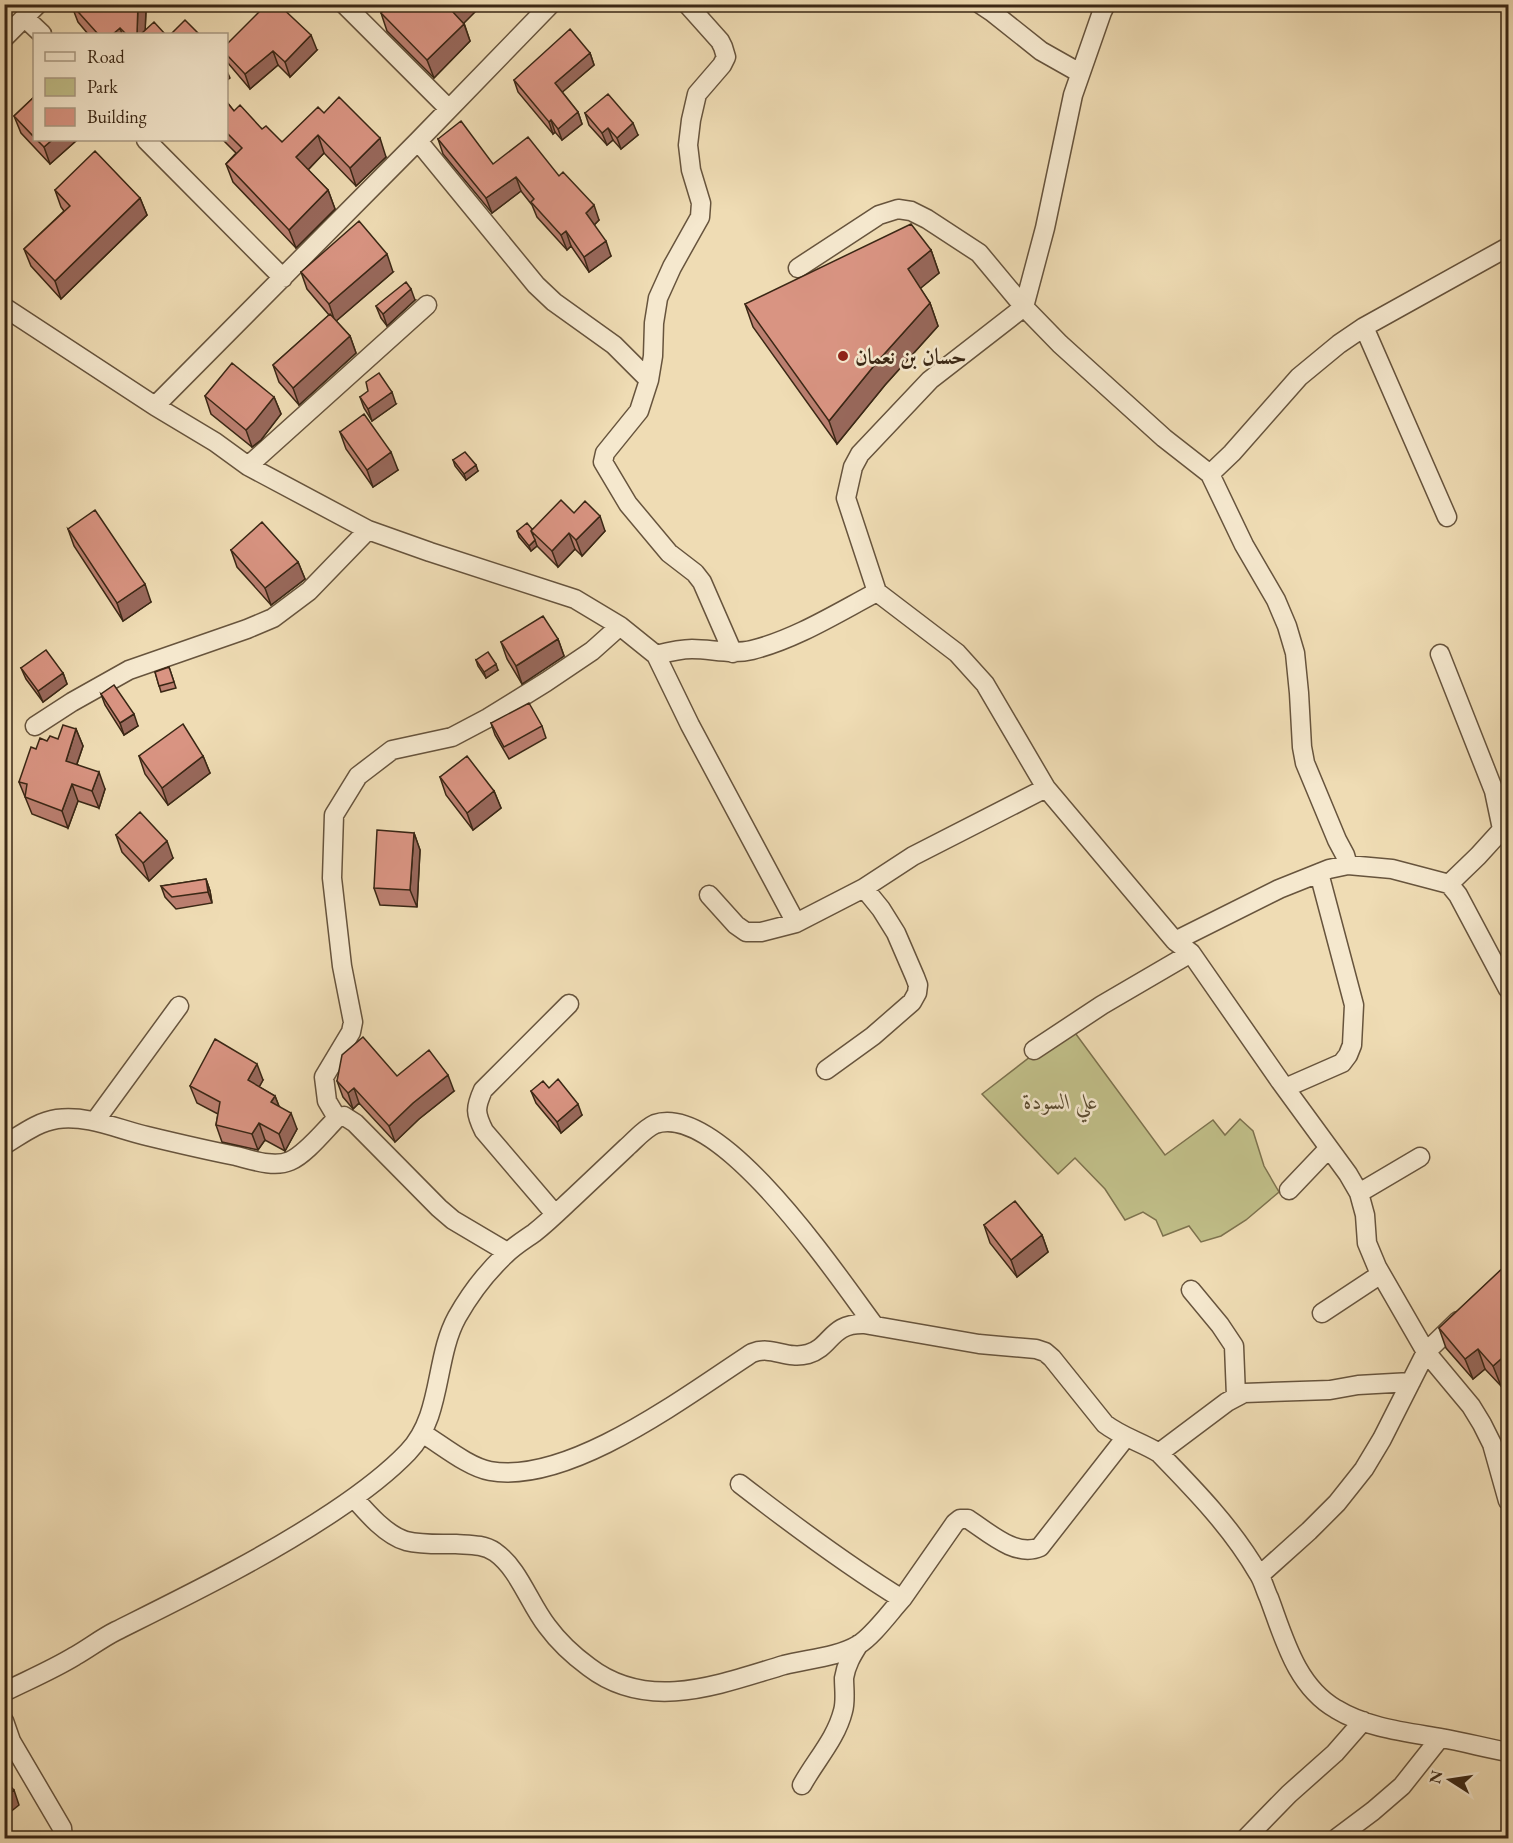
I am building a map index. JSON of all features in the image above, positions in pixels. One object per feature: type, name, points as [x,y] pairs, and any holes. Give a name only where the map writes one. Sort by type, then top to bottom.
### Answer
[{"type":"street","points":[[344,4],[449,109]]},
{"type":"street","points":[[155,406],[551,4]]},
{"type":"street","points":[[687,4],[720,41],[726,57],[697,94],[691,120],[689,153],[691,170],[701,203],[700,217],[672,267],[658,298],[649,380],[639,411],[605,453],[603,462],[628,504],[669,553],[695,573],[702,582],[733,653]]},
{"type":"street","points":[[980,4],[1041,51],[1080,73]]},
{"type":"street","points":[[1106,4],[1073,95],[1045,228],[1024,307],[930,380],[860,454],[853,467],[846,498],[877,592],[957,653],[985,684],[1046,789],[1175,941],[1191,953],[1348,1174],[1359,1193],[1365,1215],[1367,1243],[1381,1274],[1426,1352],[1471,1406],[1482,1424],[1492,1444],[1509,1501]]},
{"type":"street","points":[[4,38],[32,11],[42,33]]},
{"type":"street","points":[[147,141],[283,278]]},
{"type":"street","points":[[418,141],[536,285],[554,302],[614,345],[649,380]]},
{"type":"street","points":[[798,268],[879,215],[898,209],[911,211],[980,253],[1024,307],[1060,345],[1164,438],[1210,474],[1244,546],[1276,600],[1287,626],[1295,653],[1305,763],[1348,865]]},
{"type":"street","points":[[1210,474],[1232,453],[1299,377],[1339,344],[1364,327],[1509,247]]},
{"type":"street","points":[[248,466],[427,305]]},
{"type":"street","points":[[4,307],[155,406],[215,442],[248,466],[368,530],[575,599],[620,626],[656,655],[679,704],[796,922]]},
{"type":"street","points":[[1364,327],[1447,517]]},
{"type":"street","points":[[35,726],[129,670],[248,629],[273,618],[309,591],[368,530]]},
{"type":"street","points":[[656,655],[693,649],[733,653],[752,650],[809,629],[877,592]]},
{"type":"street","points":[[337,1118],[327,1101],[324,1077],[351,1032],[353,1022],[342,966],[332,878],[334,815],[358,776],[392,750],[452,738],[546,682],[591,651],[620,626]]},
{"type":"street","points":[[1440,654],[1494,791],[1505,826],[1449,884]]},
{"type":"street","points":[[709,895],[736,925],[746,932],[761,932],[796,922],[864,888],[913,856],[1046,789]]},
{"type":"street","points":[[1175,941],[1280,888],[1319,873],[1348,865],[1392,869],[1449,884],[1458,896],[1509,989]]},
{"type":"street","points":[[1285,1088],[1342,1063],[1352,1045],[1354,1005],[1319,873]]},
{"type":"street","points":[[826,1070],[867,1041],[912,1002],[917,993],[918,985],[896,933],[864,888]]},
{"type":"street","points":[[1034,1050],[1102,1005],[1191,953]]},
{"type":"street","points":[[555,1214],[484,1131],[477,1118],[476,1106],[483,1090],[569,1004]]},
{"type":"street","points":[[95,1121],[179,1006]]},
{"type":"street","points":[[4,1146],[41,1123],[75,1118],[95,1121],[144,1136],[275,1164],[297,1157],[337,1118],[348,1117],[453,1220],[507,1252]]},
{"type":"street","points":[[4,1692],[302,1533],[354,1498],[390,1469],[411,1449],[422,1433],[435,1398],[447,1341],[455,1320],[471,1294],[507,1252],[555,1214],[640,1134],[658,1123],[693,1129],[712,1138],[736,1157],[809,1238],[841,1277],[874,1325]]},
{"type":"street","points":[[1289,1190],[1329,1148]]},
{"type":"street","points":[[1359,1193],[1420,1157]]},
{"type":"street","points":[[1322,1313],[1381,1274]]},
{"type":"street","points":[[1191,1290],[1220,1324],[1234,1346],[1236,1396]]},
{"type":"street","points":[[1260,1575],[1337,1503],[1364,1469],[1382,1440],[1426,1352],[1466,1313]]},
{"type":"street","points":[[422,1433],[469,1462],[488,1470],[525,1471],[574,1458],[598,1448],[669,1408],[752,1353],[766,1349],[793,1356],[810,1353],[846,1325],[874,1325],[979,1344],[1027,1348],[1045,1352],[1105,1424],[1159,1453],[1230,1533],[1260,1575],[1295,1664],[1308,1685],[1323,1701],[1363,1721],[1394,1730],[1509,1752]]},
{"type":"street","points":[[1159,1453],[1236,1396],[1244,1393],[1318,1390],[1411,1382]]},
{"type":"street","points":[[802,1785],[837,1728],[844,1709],[846,1667],[851,1656],[859,1644],[902,1599],[955,1523],[960,1519],[968,1519],[1014,1548],[1023,1551],[1040,1547],[1126,1437]]},
{"type":"street","points":[[740,1484],[823,1548],[902,1599]]},
{"type":"street","points":[[354,1498],[388,1531],[403,1540],[422,1544],[480,1545],[493,1551],[507,1562],[546,1626],[557,1638],[588,1667],[626,1686],[666,1693],[696,1690],[784,1665],[843,1652],[859,1644]]},
{"type":"street","points":[[4,1721],[11,1741],[62,1828],[63,1839]]},
{"type":"street","points":[[1246,1839],[1289,1794],[1335,1753],[1363,1721]]},
{"type":"street","points":[[1337,1839],[1401,1786],[1440,1738]]},
{"type":"green space","name":"علي السودة","points":[[1070,1026],[1165,1155],[1213,1120],[1225,1135],[1240,1119],[1253,1131],[1264,1166],[1279,1192],[1246,1220],[1221,1236],[1201,1242],[1189,1226],[1163,1236],[1156,1220],[1143,1212],[1125,1220],[1105,1189],[1075,1158],[1058,1174],[982,1094]]},
{"type":"building","points":[[71,4],[138,4],[137,33],[125,33],[120,28],[114,33],[97,33]]},
{"type":"building","points":[[267,4],[278,4],[311,35],[285,62],[273,51],[245,74],[228,56],[228,43]]},
{"type":"building","points":[[390,4],[458,4],[452,11],[464,24],[427,60],[381,13]]},
{"type":"building","points":[[185,20],[198,33],[172,33]]},
{"type":"building","points":[[154,22],[164,33],[142,33]]},
{"type":"building","points":[[570,29],[590,53],[555,83],[578,112],[558,129],[551,120],[549,122],[514,80]]},
{"type":"building","points":[[608,94],[633,123],[617,138],[608,128],[602,133],[585,113]]},
{"type":"building","points":[[339,97],[380,138],[350,168],[318,135],[296,157],[328,190],[289,230],[226,164],[242,148],[228,134],[228,104],[234,111],[240,105],[262,129],[266,126],[282,142],[318,107],[324,113]]},
{"type":"building","points":[[33,98],[33,136],[14,116]]},
{"type":"building","points":[[461,121],[493,164],[528,137],[559,176],[563,172],[594,205],[586,213],[606,241],[584,257],[566,231],[561,235],[531,202],[534,199],[516,177],[486,198],[438,139]]},
{"type":"building","points":[[38,141],[51,141],[44,147]]},
{"type":"building","points":[[95,151],[140,198],[55,281],[24,249],[70,206],[55,190]]},
{"type":"building","points":[[359,221],[387,254],[329,304],[301,272]]},
{"type":"building","name":"حسان بن نعمان","points":[[911,224],[931,250],[908,269],[930,303],[877,362],[829,421],[745,304]]},
{"type":"building","points":[[406,282],[411,289],[383,314],[376,306]]},
{"type":"building","points":[[330,314],[350,336],[293,388],[273,365]]},
{"type":"building","points":[[232,363],[274,397],[246,430],[205,396]]},
{"type":"building","points":[[379,373],[392,392],[368,409],[360,397],[368,391],[366,382]]},
{"type":"building","points":[[364,414],[391,452],[367,470],[340,432]]},
{"type":"building","points":[[465,452],[476,465],[464,474],[453,460]]},
{"type":"building","points":[[561,500],[574,513],[585,501],[600,516],[576,540],[569,533],[552,551],[531,531]]},
{"type":"building","points":[[95,510],[145,584],[117,603],[68,529]]},
{"type":"building","points":[[262,522],[298,562],[265,588],[231,550]]},
{"type":"building","points":[[527,523],[532,529],[535,540],[529,546],[517,531]]},
{"type":"building","points":[[543,616],[558,639],[516,666],[501,642]]},
{"type":"building","points":[[46,650],[63,673],[38,691],[21,668]]},
{"type":"building","points":[[488,652],[496,664],[484,672],[476,660]]},
{"type":"building","points":[[169,667],[174,682],[159,686],[155,672]]},
{"type":"building","points":[[114,685],[134,714],[120,723],[101,694]]},
{"type":"building","points":[[529,703],[542,726],[504,747],[491,723]]},
{"type":"building","points":[[183,724],[203,756],[162,788],[139,756]]},
{"type":"building","points":[[63,725],[76,729],[66,761],[99,772],[92,791],[72,784],[62,811],[25,797],[27,784],[19,782],[31,747],[36,749],[40,738],[47,741],[50,736],[58,739]]},
{"type":"building","points":[[467,756],[494,791],[467,813],[440,777]]},
{"type":"building","points":[[140,812],[167,841],[143,863],[116,835]]},
{"type":"building","points":[[377,830],[414,833],[410,890],[374,888]]},
{"type":"building","points":[[206,879],[208,892],[172,897],[161,886]]},
{"type":"building","points":[[363,1037],[397,1076],[429,1050],[448,1075],[389,1126],[354,1088],[348,1093],[337,1081],[342,1055]]},
{"type":"building","points":[[215,1039],[257,1064],[248,1080],[275,1096],[271,1102],[291,1113],[279,1134],[259,1123],[252,1134],[216,1125],[220,1102],[190,1086]]},
{"type":"building","points":[[558,1079],[578,1104],[557,1122],[531,1091],[543,1081],[549,1088]]},
{"type":"building","points":[[1015,1201],[1042,1235],[1011,1260],[984,1225]]},
{"type":"building","points":[[1508,1263],[1509,1352],[1493,1366],[1478,1349],[1465,1359],[1439,1328]]},
{"type":"building","points":[[4,1779],[14,1790],[4,1797]]},
{"type":"place","name":"حسان بن نعمان","points":[[843,356]]}]
